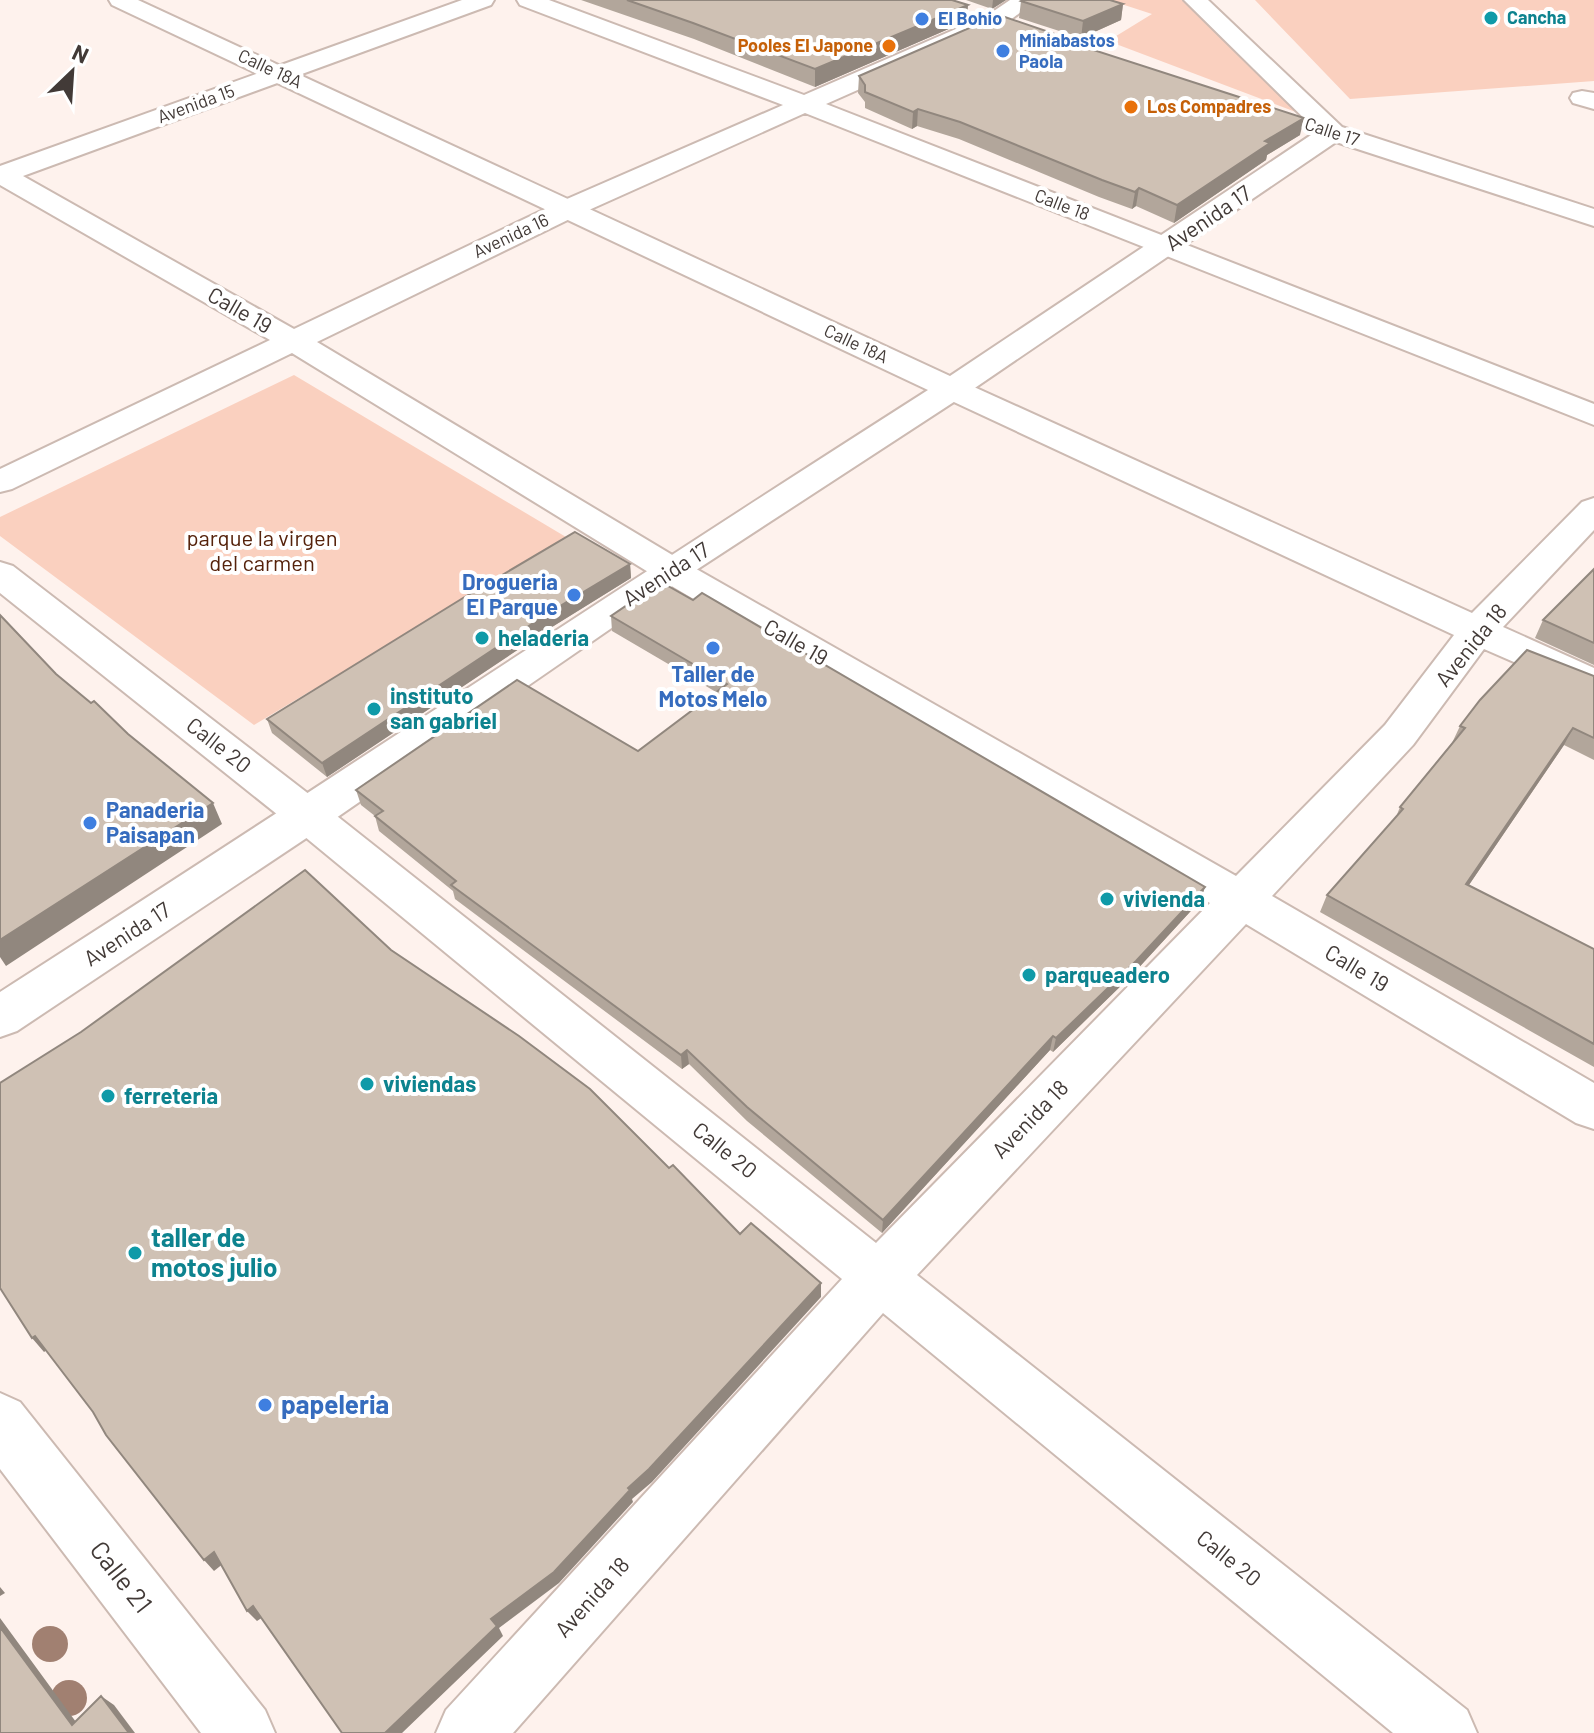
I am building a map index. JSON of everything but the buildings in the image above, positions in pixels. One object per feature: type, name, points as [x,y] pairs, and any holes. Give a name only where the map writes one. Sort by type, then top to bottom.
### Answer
[{"type":"street","name":"Calle 18A","points":[[120,0],[952,389],[1594,684]]},
{"type":"street","name":"Avenida 15","points":[[0,175],[483,0]]},
{"type":"street","name":"Calle 18","points":[[528,0],[1167,245],[1594,415]]},
{"type":"street","name":"Avenida 16","points":[[0,482],[570,208],[996,20],[1025,0]]},
{"type":"street","points":[[1195,0],[1333,132]]},
{"type":"street","points":[[959,8],[1025,30]]},
{"type":"street","name":"Calle 17","points":[[1275,113],[1594,218]]},
{"type":"street","name":"Avenida 17","points":[[0,1017],[308,816],[671,570],[952,389],[1333,132]]},
{"type":"street","name":"Calle 19","points":[[0,175],[292,340],[671,570],[1594,1108]]},
{"type":"street","name":"Avenida 18","points":[[469,1733],[881,1275],[1399,735],[1478,630],[1594,509]]},
{"type":"street","name":"Calle 20","points":[[0,574],[308,816],[881,1275],[1444,1733]]},
{"type":"street","name":"Calle 21","points":[[0,1422],[242,1733]]},
{"type":"green space","points":[[1109,0],[1195,0],[1325,123],[1108,41],[1152,14]]},
{"type":"green space","points":[[1255,0],[1594,0],[1594,81],[1350,99]]},
{"type":"green space","name":"parque la virgen del carmen","points":[[294,375],[566,537],[452,605],[319,692],[314,689],[254,725],[0,536],[0,517]]},
{"type":"place","name":"Cancha","points":[[1491,18]]},
{"type":"place","name":"El Bohio","points":[[922,19]]},
{"type":"place","name":"Pooles El Japone","points":[[889,46]]},
{"type":"place","name":"Miniabastos Paola","points":[[1003,51]]},
{"type":"place","name":"Los Compadres","points":[[1131,107]]},
{"type":"place","name":"Drogueria El Parque","points":[[574,595]]},
{"type":"place","name":"heladeria","points":[[482,638]]},
{"type":"place","name":"Taller de Motos Melo","points":[[713,648]]},
{"type":"place","name":"instituto san gabriel","points":[[374,709]]},
{"type":"place","name":"Panaderia Paisapan","points":[[90,823]]},
{"type":"place","name":"vivienda","points":[[1107,899]]},
{"type":"place","name":"parqueadero","points":[[1029,975]]},
{"type":"place","name":"viviendas","points":[[367,1084]]},
{"type":"place","name":"ferreteria","points":[[108,1096]]},
{"type":"place","name":"taller de motos julio","points":[[135,1253]]},
{"type":"place","name":"papeleria","points":[[265,1405]]}]
